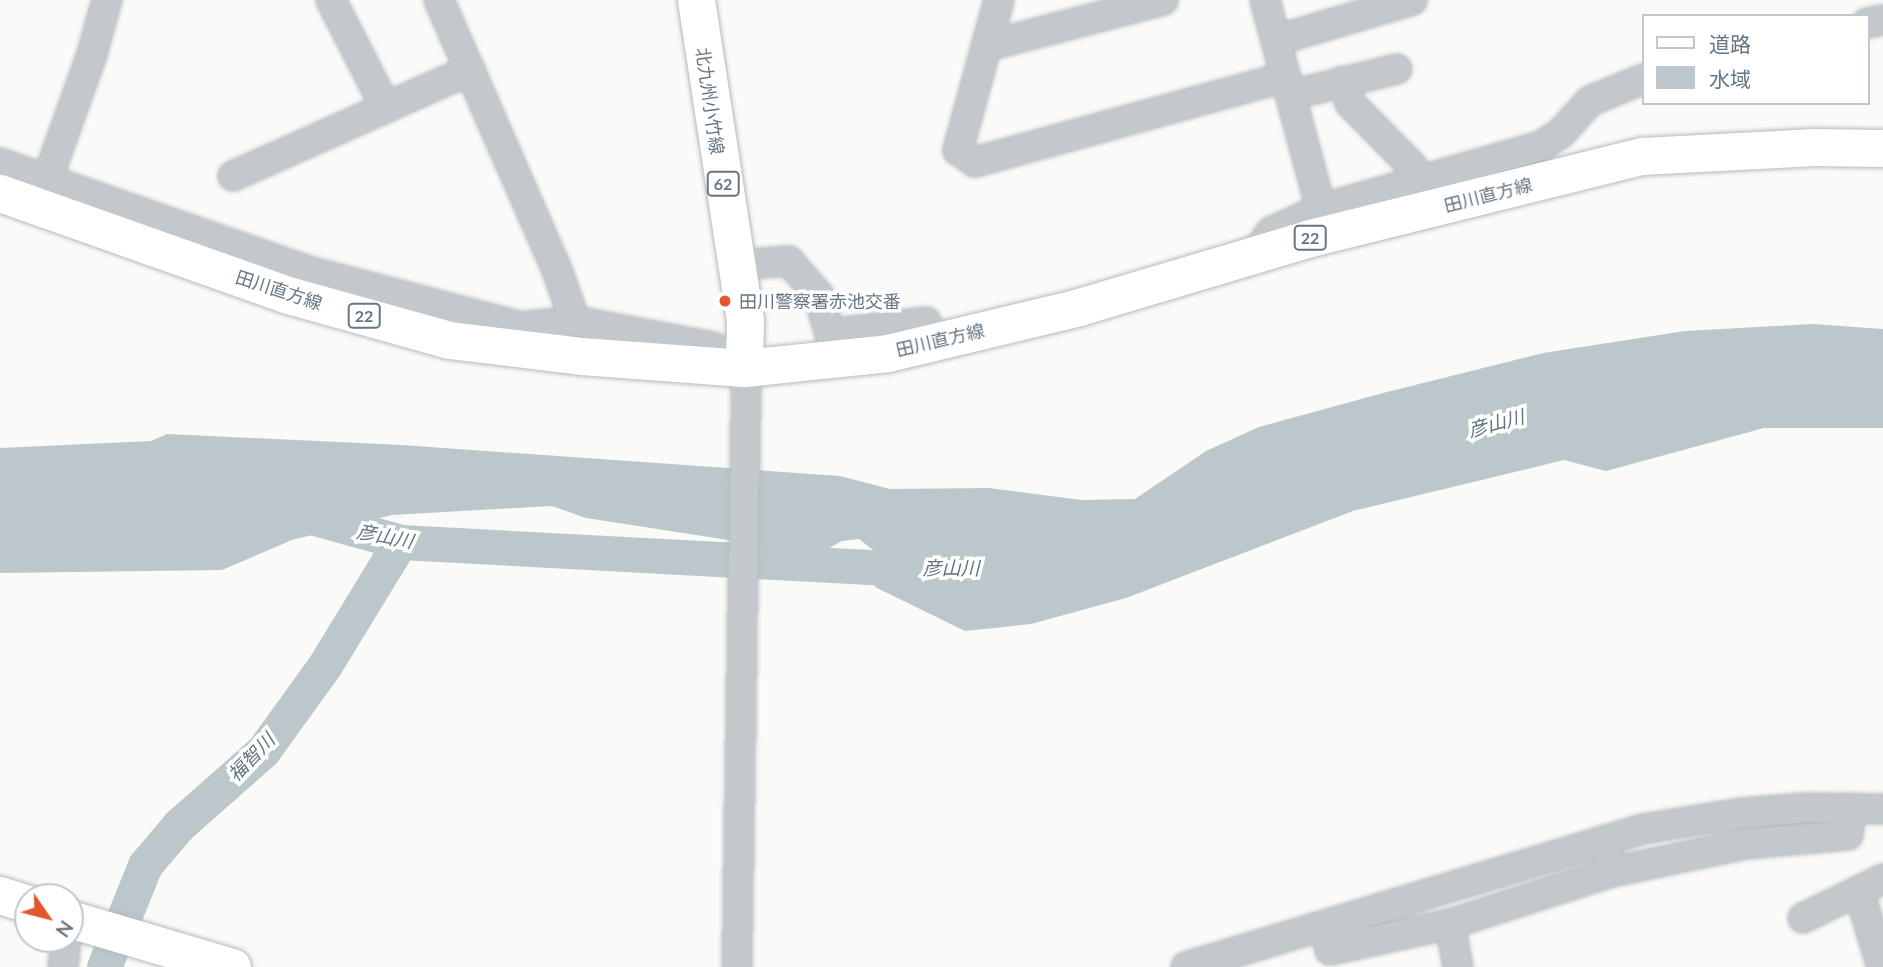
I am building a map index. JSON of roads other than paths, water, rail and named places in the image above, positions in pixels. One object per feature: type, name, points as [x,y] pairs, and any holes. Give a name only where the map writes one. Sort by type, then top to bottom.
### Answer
[{"type":"main road","name":"北九州小竹線","points":[[696,0],[745,320],[745,380]]},
{"type":"main road","name":"田川直方線","points":[[0,193],[288,295],[449,340],[745,380],[888,352],[1079,307],[1254,257],[1310,238],[1642,156],[1811,147],[1883,148]]},
{"type":"main road","points":[[84,930],[232,967]]},
{"type":"street","points":[[47,180],[92,54],[107,0]]},
{"type":"street","points":[[331,0],[386,108]]},
{"type":"street","points":[[439,0],[558,273],[575,321]]},
{"type":"street","points":[[999,0],[958,150],[975,162],[1288,86],[1343,80],[1397,69]]},
{"type":"street","points":[[987,46],[1163,0]]},
{"type":"street","points":[[1265,0],[1321,209]]},
{"type":"street","points":[[1277,40],[1412,0]]},
{"type":"street","points":[[233,176],[470,71]]},
{"type":"street","points":[[1254,257],[1271,232],[1321,209],[1541,146],[1561,133],[1590,101],[1642,79]]},
{"type":"street","points":[[1343,80],[1350,103],[1412,166],[1418,181]]},
{"type":"street","points":[[0,163],[308,271],[521,327],[575,321],[713,347],[745,380],[737,967]]},
{"type":"street","points":[[736,265],[789,261],[819,296],[830,334],[926,322],[932,342]]},
{"type":"street","points":[[1186,967],[1643,829],[1742,813],[1806,808],[1883,808]]},
{"type":"street","points":[[1326,926],[1330,950],[1450,924],[1611,872],[1745,844],[1848,835],[1851,808]]},
{"type":"street","points":[[1606,841],[1611,872]]},
{"type":"street","points":[[1803,918],[1871,885],[1882,967]]},
{"type":"street","points":[[1450,924],[1458,967]]},
{"type":"water","points":[[1813,324],[1883,329],[1883,428],[1764,428],[1606,471],[1564,460],[1353,511],[1126,598],[1031,624],[965,631],[875,587],[878,554],[859,539],[842,541],[818,554],[586,518],[552,506],[392,515],[292,540],[222,570],[0,573],[0,448],[151,441],[167,434],[402,445],[840,476],[890,489],[989,488],[1081,500],[1135,499],[1206,451],[1259,427],[1383,393],[1543,353],[1685,331]]},
{"type":"waterway","name":"彦山川","points":[[296,513],[401,542],[924,570]]},
{"type":"waterway","name":"福智川","points":[[104,967],[145,865],[179,825],[263,751],[325,665],[400,542]]},
{"type":"place","name":"田川警察署赤池交番","points":[[725,301]]}]
